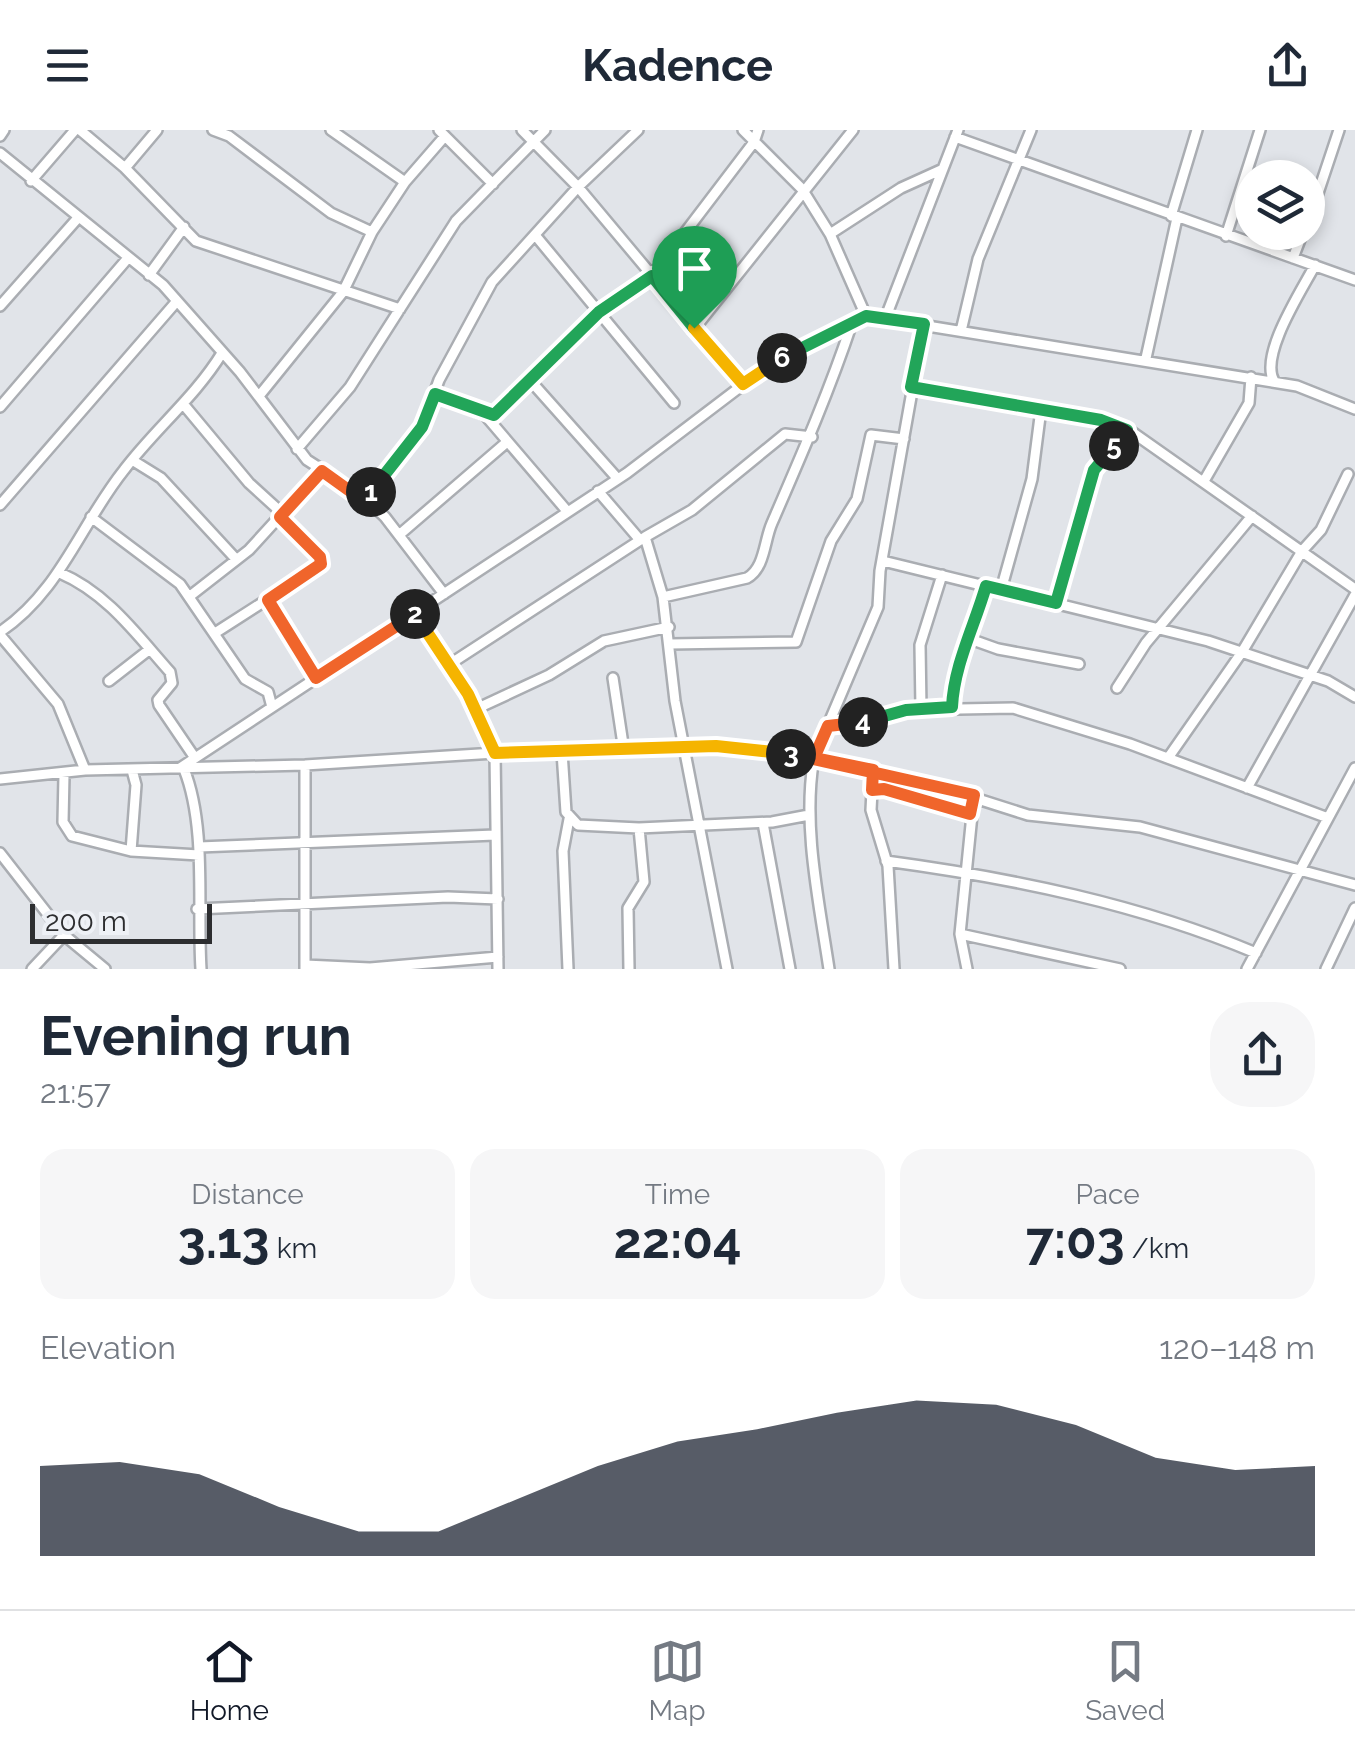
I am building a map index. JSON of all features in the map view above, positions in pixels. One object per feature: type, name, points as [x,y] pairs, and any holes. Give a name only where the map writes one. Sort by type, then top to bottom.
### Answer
[{"type":"street","points":[[32,181],[77,130],[125,168],[196,241],[400,310]]},
{"type":"street","points":[[125,168],[157,130]]},
{"type":"street","points":[[213,130],[229,136],[331,213],[372,232]]},
{"type":"street","points":[[331,130],[405,182]]},
{"type":"street","points":[[522,130],[578,187],[743,384]]},
{"type":"street","points":[[297,449],[350,386],[456,221],[545,130]]},
{"type":"street","points":[[363,496],[376,486],[422,427],[492,282],[578,187],[638,130]]},
{"type":"street","points":[[743,130],[802,190],[830,234],[866,316]]},
{"type":"street","points":[[435,394],[486,414],[499,412],[528,378],[599,312],[652,276],[754,142],[758,130]]},
{"type":"street","points":[[694,328],[854,130]]},
{"type":"street","points":[[961,330],[984,242],[1031,130]]},
{"type":"street","points":[[1146,358],[1174,217],[1197,130]]},
{"type":"street","points":[[1226,236],[1260,130]]},
{"type":"street","points":[[1325,174],[1340,130]]},
{"type":"street","points":[[259,396],[344,292],[372,232],[442,133],[494,184]]},
{"type":"street","points":[[884,319],[957,134],[1021,161],[1355,280]]},
{"type":"street","points":[[0,152],[77,219],[150,274],[259,396],[297,449],[322,471],[363,496],[444,594]]},
{"type":"street","points":[[0,174],[10,162]]},
{"type":"street","points":[[830,234],[902,188],[943,169]]},
{"type":"street","points":[[0,306],[77,219]]},
{"type":"street","points":[[150,274],[184,227]]},
{"type":"street","points":[[535,235],[674,402]]},
{"type":"street","points":[[1293,258],[1296,250]]},
{"type":"street","points":[[0,407],[128,258]]},
{"type":"street","points":[[1274,381],[1269,368],[1289,310],[1315,265]]},
{"type":"street","points":[[0,506],[177,301]]},
{"type":"street","points":[[181,769],[618,478],[743,384],[797,349],[866,316],[1274,381],[1355,409]]},
{"type":"street","points":[[664,597],[754,574],[812,437],[852,322]]},
{"type":"street","points":[[830,969],[809,815],[814,758],[878,607],[924,324]]},
{"type":"street","points":[[86,770],[58,704],[0,634],[37,604],[132,460],[184,404],[222,352]]},
{"type":"street","points":[[1204,481],[1248,403],[1250,377]]},
{"type":"street","points":[[528,378],[618,478]]},
{"type":"street","points":[[911,387],[1041,409],[1127,430],[1355,590],[1247,788]]},
{"type":"street","points":[[184,404],[249,483],[322,561],[215,633]]},
{"type":"street","points":[[1001,590],[1032,479],[1041,409]]},
{"type":"street","points":[[486,414],[567,511]]},
{"type":"street","points":[[1056,603],[1094,470],[1127,430]]},
{"type":"street","points":[[450,664],[692,510],[785,434],[812,437]]},
{"type":"street","points":[[670,644],[796,642],[831,541],[857,499],[872,435],[904,440]]},
{"type":"street","points":[[399,535],[507,442]]},
{"type":"street","points":[[132,460],[161,478],[235,558]]},
{"type":"street","points":[[190,596],[249,550],[322,471]]},
{"type":"street","points":[[1168,758],[1242,652],[1302,551],[1322,530],[1348,474]]},
{"type":"street","points":[[598,491],[643,539],[664,597],[675,701],[726,969]]},
{"type":"street","points":[[1116,688],[1159,627],[1252,516]]},
{"type":"street","points":[[91,517],[149,557],[190,596],[245,679],[266,689],[272,708]]},
{"type":"street","points":[[883,561],[1159,627],[1309,674],[1355,697]]},
{"type":"street","points":[[60,573],[82,584],[121,615],[173,678],[158,700],[159,705],[195,758]]},
{"type":"street","points":[[921,709],[920,645],[942,574]]},
{"type":"street","points":[[952,707],[957,666],[970,639],[986,586]]},
{"type":"street","points":[[268,600],[316,678]]},
{"type":"street","points":[[416,613],[476,710],[495,753],[498,969]]},
{"type":"street","points":[[476,710],[549,675],[604,641],[669,627]]},
{"type":"street","points":[[970,639],[998,650],[1079,664]]},
{"type":"street","points":[[110,682],[150,649]]},
{"type":"street","points":[[613,678],[624,751]]},
{"type":"street","points":[[828,726],[921,709],[1013,708],[1168,758],[1328,818]]},
{"type":"street","points":[[0,779],[86,770],[752,747],[873,770],[974,795],[1028,815],[1140,827],[1234,854],[1301,867],[1355,885]]},
{"type":"street","points":[[562,752],[569,819],[563,850],[568,969]]},
{"type":"street","points":[[305,765],[305,967],[370,968],[498,957]]},
{"type":"street","points":[[181,769],[193,791],[199,851],[201,969]]},
{"type":"street","points":[[132,770],[136,786],[132,850]]},
{"type":"street","points":[[873,770],[871,810],[886,861],[894,969]]},
{"type":"street","points":[[1247,969],[1354,772]]},
{"type":"street","points":[[64,774],[64,830],[72,836],[132,850],[199,851],[303,842],[423,842],[495,835]]},
{"type":"street","points":[[872,790],[884,789],[970,814]]},
{"type":"street","points":[[968,969],[960,934],[974,795]]},
{"type":"street","points":[[569,819],[591,827],[639,828],[763,822],[809,815]]},
{"type":"street","points":[[763,822],[790,969]]},
{"type":"street","points":[[629,969],[628,908],[644,882],[639,828]]},
{"type":"street","points":[[0,853],[64,935],[105,969]]},
{"type":"street","points":[[886,861],[966,872],[1148,912],[1256,953]]},
{"type":"street","points":[[197,909],[448,897],[498,900]]},
{"type":"street","points":[[1326,969],[1355,908]]},
{"type":"street","points":[[960,934],[1120,969]]},
{"type":"street","points":[[32,969],[64,935]]},
{"type":"route","points":[[694,328],[652,276],[599,312],[494,415],[435,394],[422,427],[370,493],[354,494],[322,471],[280,517],[322,561],[268,600],[316,678],[416,613],[468,694],[495,753],[752,747],[873,770],[974,795],[970,814],[924,804],[884,789],[872,790],[873,770],[814,758],[828,726],[875,720],[906,710],[952,707],[957,666],[972,635],[986,586],[1056,603],[1068,577],[1094,470],[1127,430],[1101,420],[911,387],[924,324],[866,316],[811,341],[743,384],[694,328]]}]
